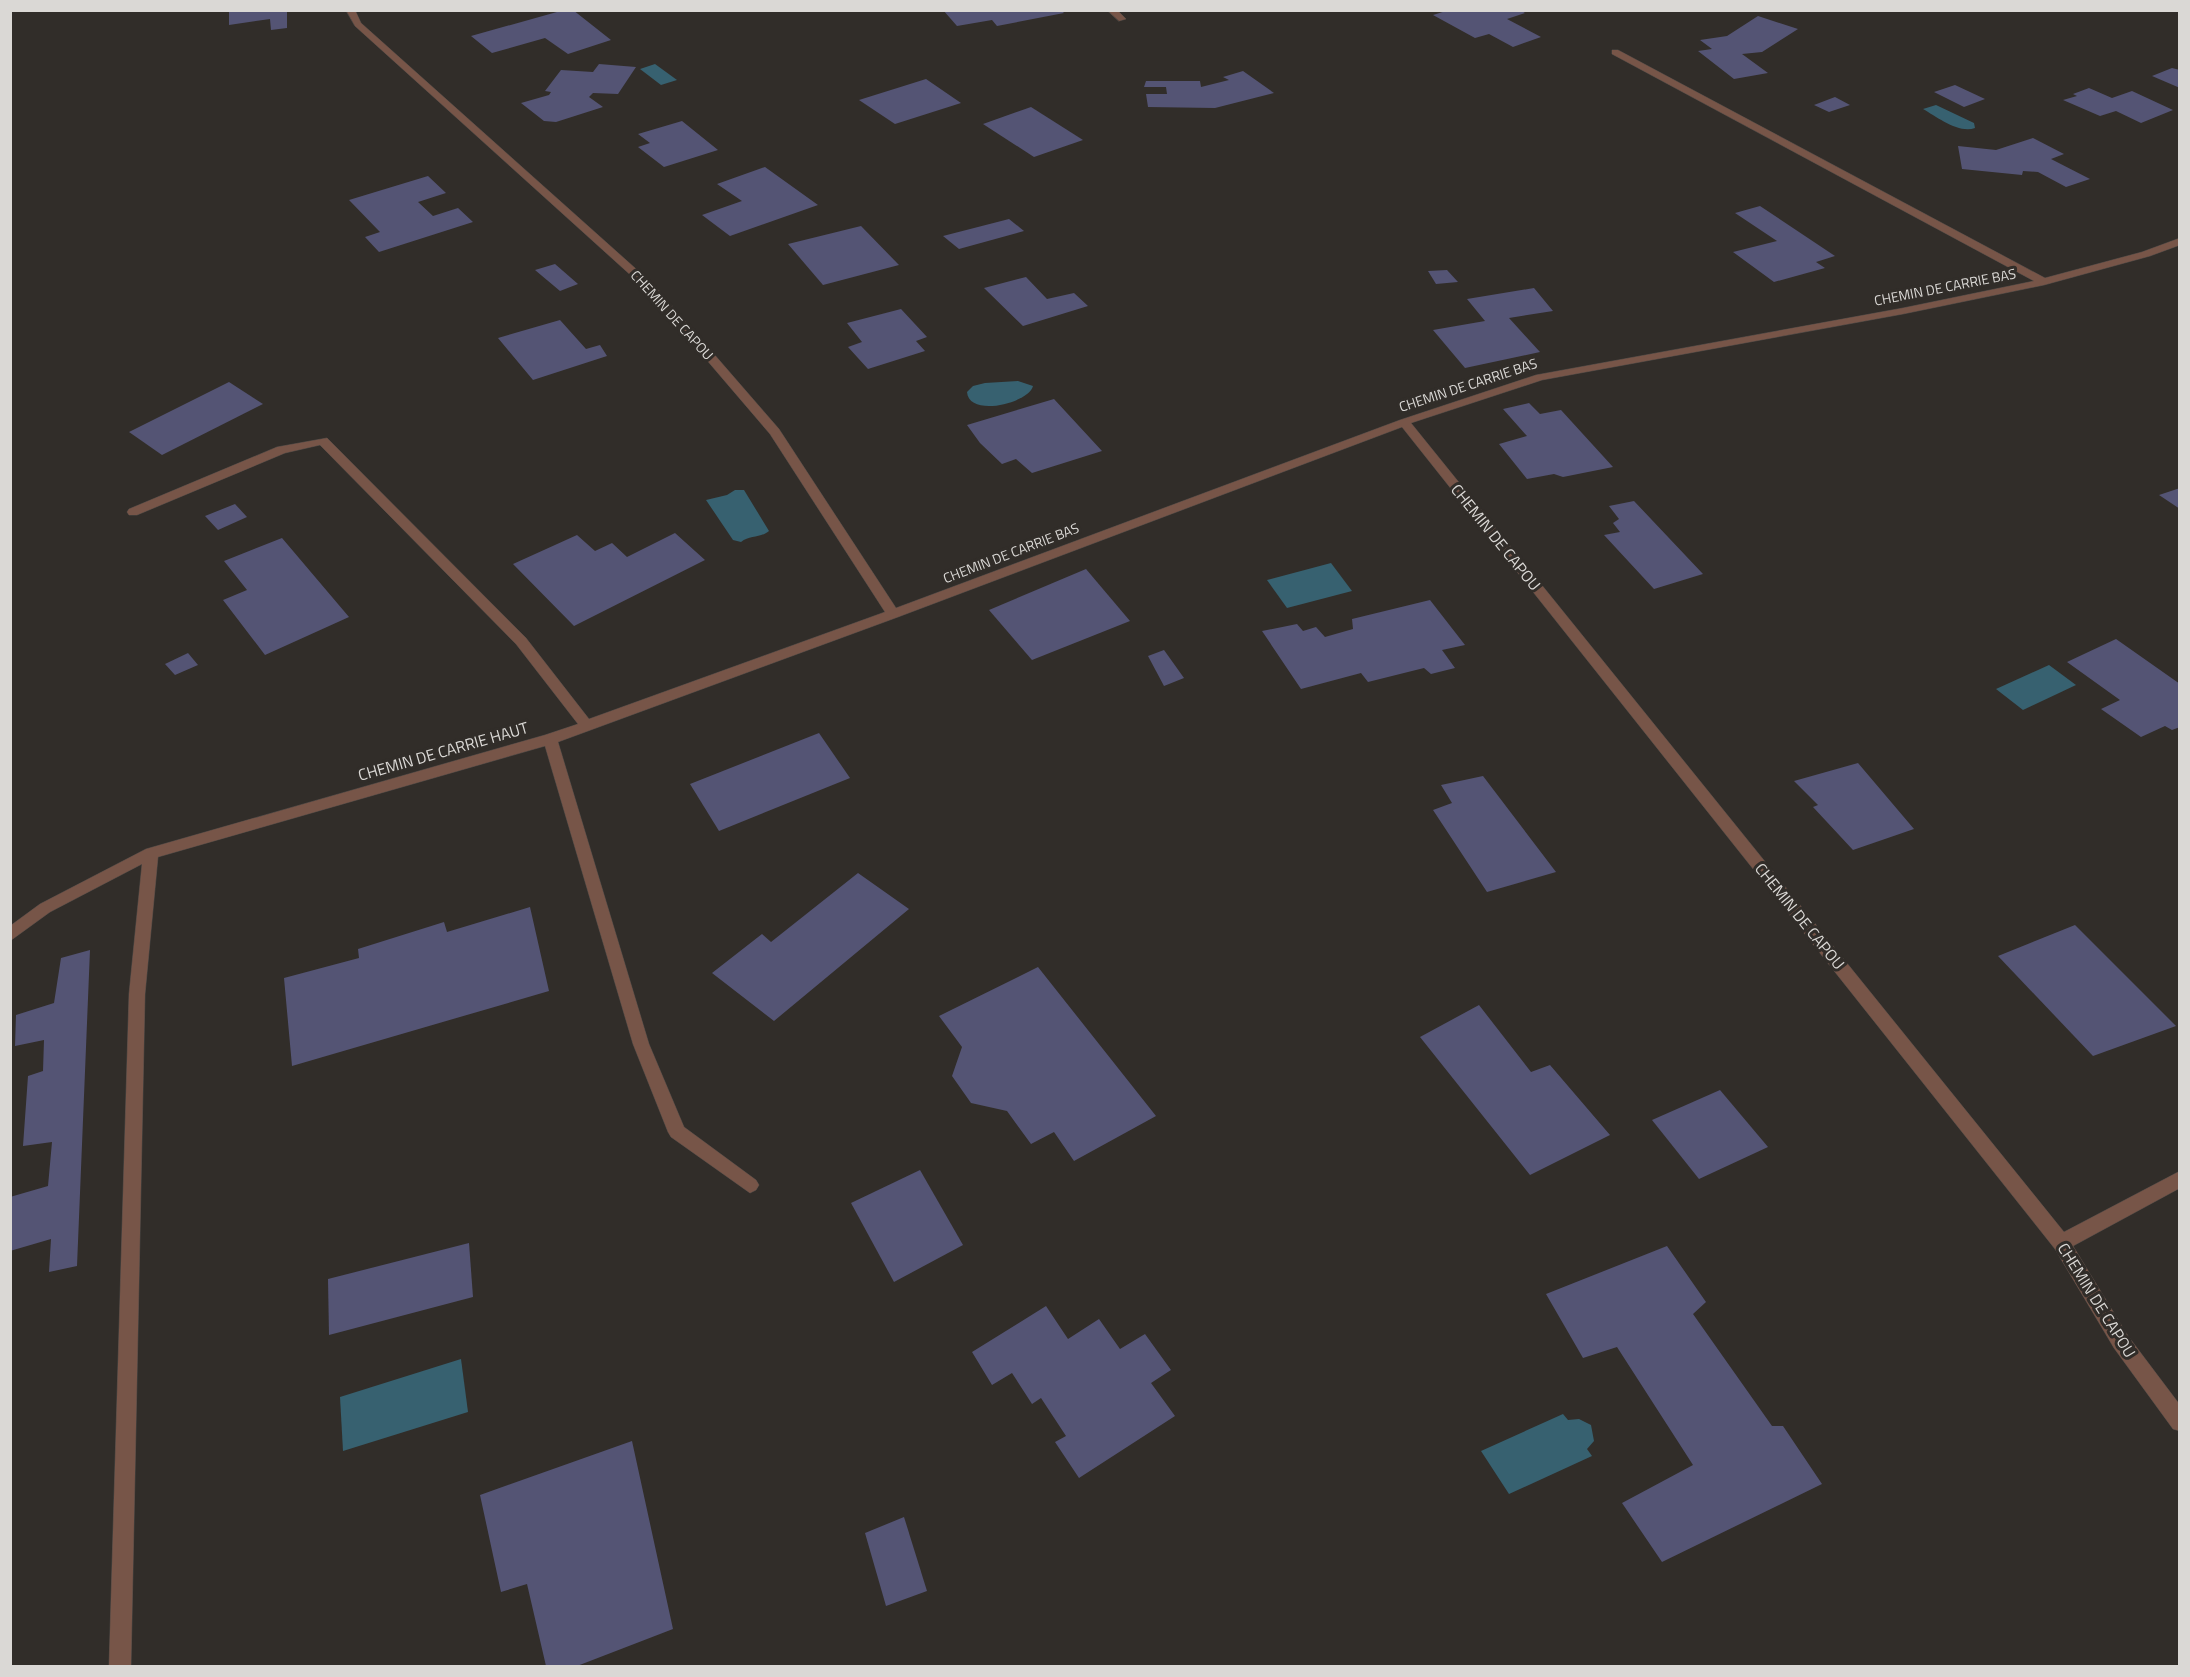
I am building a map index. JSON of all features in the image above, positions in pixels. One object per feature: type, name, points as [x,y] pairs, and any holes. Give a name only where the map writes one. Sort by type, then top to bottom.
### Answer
[{"type":"street","name":"CHEMIN DE CAPOU","points":[[350,10],[358,24],[650,287],[776,432],[893,614]]},
{"type":"street","points":[[1111,10],[1122,19]]},
{"type":"street","points":[[1615,52],[2044,282]]},
{"type":"street","name":"CHEMIN DE CARRIE BAS","points":[[893,614],[1404,422],[1540,376],[1903,311],[2044,282],[2146,254],[2180,241]]},
{"type":"street","name":"CHEMIN DE CAPOU","points":[[1404,422],[2061,1243],[2121,1342],[2180,1422]]},
{"type":"street","points":[[133,512],[281,450],[323,441],[520,641],[587,726]]},
{"type":"street","name":"CHEMIN DE CARRIE HAUT","points":[[10,935],[45,908],[151,853],[550,739],[893,614]]},
{"type":"street","points":[[550,739],[641,1044],[677,1132],[750,1185]]},
{"type":"street","points":[[120,1666],[137,994],[151,853]]},
{"type":"street","points":[[2061,1243],[2180,1179]]},
{"type":"water","points":[[655,64],[677,80],[661,85],[640,69]]},
{"type":"water","points":[[1936,105],[1974,123],[1975,128],[1955,127],[1923,109]]},
{"type":"water","points":[[1018,381],[1033,386],[1021,398],[999,405],[978,404],[970,400],[967,392],[973,386],[985,383]]},
{"type":"water","points":[[735,490],[744,490],[769,531],[741,542],[733,540],[706,500],[727,495]]},
{"type":"water","points":[[1331,563],[1352,591],[1287,608],[1267,580]]},
{"type":"water","points":[[2049,665],[2076,685],[2023,710],[1996,689]]},
{"type":"water","points":[[461,1359],[468,1412],[343,1451],[340,1397]]},
{"type":"water","points":[[1563,1414],[1568,1420],[1579,1419],[1591,1425],[1594,1441],[1587,1449],[1592,1456],[1509,1494],[1481,1451]]},
{"type":"building","points":[[229,10],[287,10],[287,28],[271,30],[270,19],[229,25]]},
{"type":"building","points":[[564,10],[573,10],[611,40],[568,54],[545,38],[492,53],[471,36]]},
{"type":"building","points":[[943,10],[1061,10],[1064,13],[997,26],[992,20],[957,26]]},
{"type":"building","points":[[1449,10],[1520,10],[1525,13],[1507,19],[1541,37],[1513,47],[1489,34],[1475,38],[1433,15]]},
{"type":"building","points":[[1758,16],[1798,29],[1762,52],[1742,54],[1768,73],[1734,79],[1698,51],[1712,49],[1700,40],[1727,36]]},
{"type":"building","points":[[599,64],[636,67],[618,94],[593,93],[589,97],[603,107],[556,122],[544,121],[521,103],[549,95],[551,92],[545,91],[561,70],[593,72]]},
{"type":"building","points":[[2172,68],[2180,70],[2180,88],[2152,76]]},
{"type":"building","points":[[1243,71],[1274,93],[1215,108],[1148,107],[1146,94],[1167,94],[1166,87],[1144,87],[1146,81],[1200,81],[1201,87],[1229,80],[1223,77]]},
{"type":"building","points":[[926,79],[961,103],[895,124],[859,100]]},
{"type":"building","points":[[1955,85],[1985,99],[1964,107],[1934,92]]},
{"type":"building","points":[[2089,88],[2112,98],[2132,91],[2173,110],[2141,123],[2116,111],[2100,116],[2063,100],[2077,96],[2073,94]]},
{"type":"building","points":[[1835,97],[1850,105],[1829,112],[1814,105]]},
{"type":"building","points":[[1031,107],[1083,140],[1034,157],[983,124]]},
{"type":"building","points":[[682,121],[718,150],[664,167],[638,147],[650,143],[638,134]]},
{"type":"building","points":[[2033,138],[2064,154],[2051,159],[2090,179],[2066,187],[2038,172],[2023,171],[2022,175],[1962,169],[1958,146],[1996,150]]},
{"type":"building","points":[[765,167],[818,205],[730,236],[702,215],[742,201],[717,184]]},
{"type":"building","points":[[428,176],[446,193],[418,202],[433,216],[458,208],[473,222],[379,252],[365,237],[380,232],[349,200]]},
{"type":"building","points":[[1760,206],[1835,256],[1816,262],[1825,268],[1774,282],[1733,252],[1777,241],[1735,213]]},
{"type":"building","points":[[1009,219],[1024,231],[959,249],[943,236]]},
{"type":"building","points":[[861,226],[899,265],[823,285],[788,244]]},
{"type":"building","points":[[555,264],[578,284],[560,291],[535,270]]},
{"type":"building","points":[[1447,270],[1458,282],[1436,284],[1428,271]]},
{"type":"building","points":[[1026,277],[1047,299],[1074,293],[1088,306],[1023,326],[984,288]]},
{"type":"building","points":[[1534,288],[1553,311],[1509,318],[1540,352],[1465,368],[1433,330],[1485,321],[1467,299]]},
{"type":"building","points":[[901,309],[927,337],[916,341],[925,351],[868,369],[848,347],[862,342],[847,323]]},
{"type":"building","points":[[560,320],[586,349],[600,345],[607,356],[533,380],[498,338]]},
{"type":"building","points":[[229,382],[263,404],[162,455],[129,432]]},
{"type":"building","points":[[1054,399],[1102,451],[1032,473],[1016,459],[1002,464],[980,443],[967,425]]},
{"type":"building","points":[[1529,403],[1540,414],[1561,410],[1613,467],[1563,477],[1554,474],[1527,479],[1499,444],[1527,436],[1503,409]]},
{"type":"building","points":[[2180,488],[2180,509],[2159,495]]},
{"type":"building","points":[[1634,501],[1703,574],[1654,589],[1604,535],[1620,532],[1613,523],[1619,519],[1609,506]]},
{"type":"building","points":[[235,504],[247,517],[218,530],[205,516]]},
{"type":"building","points":[[675,533],[705,560],[574,626],[513,564],[577,535],[595,551],[612,543],[627,557]]},
{"type":"building","points":[[282,538],[349,617],[265,655],[223,600],[247,590],[224,561]]},
{"type":"building","points":[[1086,569],[1130,621],[1032,660],[989,610]]},
{"type":"building","points":[[1430,600],[1465,645],[1442,650],[1455,668],[1431,674],[1424,668],[1368,682],[1361,673],[1301,689],[1262,631],[1297,624],[1303,631],[1316,627],[1325,637],[1353,629],[1352,619]]},
{"type":"building","points":[[2116,639],[2180,684],[2180,727],[2172,730],[2165,726],[2141,737],[2101,709],[2120,700],[2067,662]]},
{"type":"building","points":[[1164,650],[1184,678],[1164,686],[1148,656]]},
{"type":"building","points":[[188,653],[198,665],[175,675],[165,664]]},
{"type":"building","points":[[819,733],[850,778],[719,831],[690,784]]},
{"type":"building","points":[[1858,763],[1914,829],[1853,850],[1813,807],[1818,805],[1794,781]]},
{"type":"building","points":[[1483,776],[1556,872],[1487,892],[1433,810],[1452,803],[1441,785]]},
{"type":"building","points":[[858,873],[909,909],[774,1021],[712,973],[762,934],[771,942]]},
{"type":"building","points":[[530,907],[549,991],[292,1066],[284,978],[359,958],[358,949],[444,922],[447,932]]},
{"type":"building","points":[[2075,925],[2176,1026],[2093,1056],[1998,956]]},
{"type":"building","points":[[90,950],[77,1266],[49,1272],[51,1239],[10,1251],[10,1197],[48,1186],[52,1142],[23,1146],[28,1076],[43,1071],[44,1040],[15,1046],[16,1015],[54,1003],[61,958]]},
{"type":"building","points":[[1038,967],[1156,1116],[1074,1161],[1054,1132],[1031,1144],[1007,1111],[971,1103],[952,1076],[962,1047],[939,1016]]},
{"type":"building","points":[[1479,1005],[1531,1072],[1550,1065],[1610,1135],[1530,1175],[1420,1037]]},
{"type":"building","points":[[1720,1090],[1768,1147],[1699,1179],[1652,1120]]},
{"type":"building","points":[[920,1170],[963,1245],[894,1282],[851,1203]]},
{"type":"building","points":[[469,1243],[473,1297],[329,1335],[328,1279]]},
{"type":"building","points":[[1667,1246],[1706,1302],[1693,1314],[1772,1426],[1783,1426],[1822,1484],[1662,1562],[1622,1503],[1693,1465],[1617,1347],[1583,1358],[1546,1294]]},
{"type":"building","points":[[1046,1306],[1068,1339],[1099,1319],[1120,1349],[1145,1334],[1171,1370],[1151,1383],[1175,1416],[1079,1478],[1055,1442],[1066,1436],[1041,1398],[1032,1404],[1012,1373],[992,1385],[972,1352]]},
{"type":"building","points":[[632,1441],[673,1629],[577,1666],[546,1666],[527,1584],[501,1592],[480,1495]]},
{"type":"building","points":[[904,1517],[927,1591],[886,1606],[865,1533]]}]
